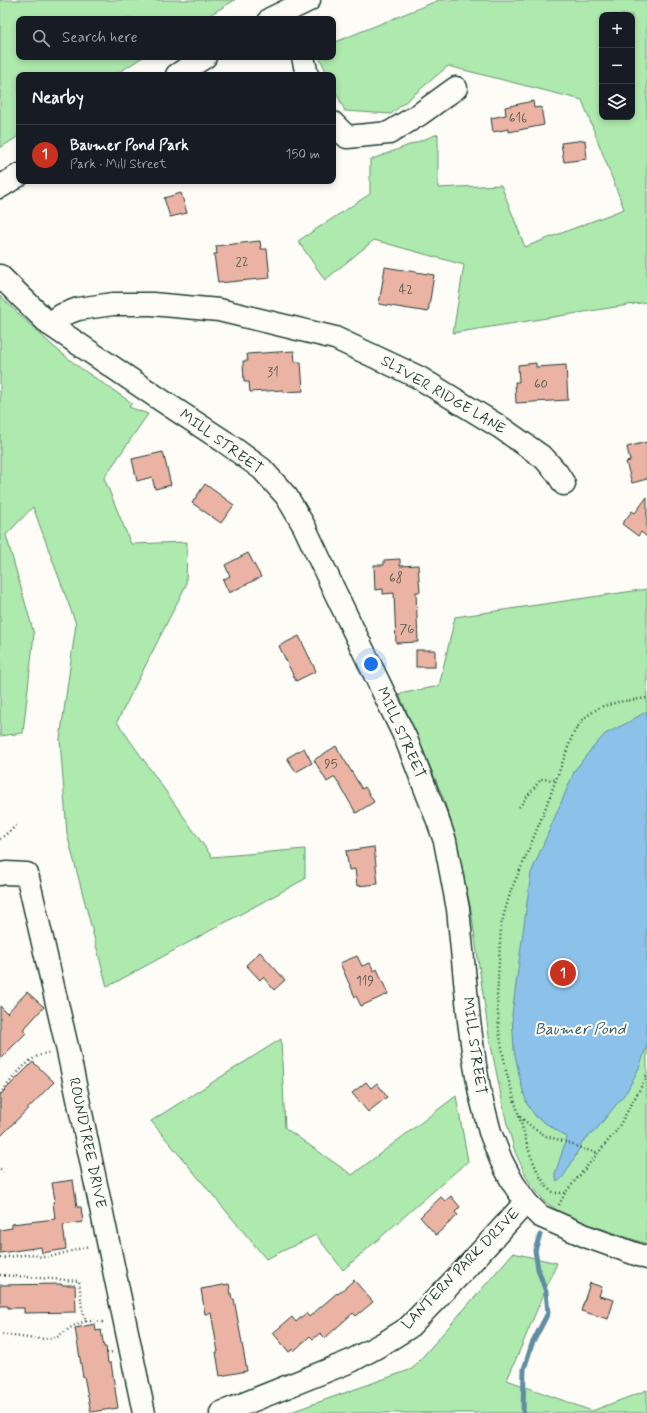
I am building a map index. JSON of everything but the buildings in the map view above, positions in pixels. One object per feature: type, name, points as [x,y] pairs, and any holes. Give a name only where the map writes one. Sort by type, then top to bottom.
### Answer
[{"type":"street","points":[[283,16],[309,0]]},
{"type":"street","points":[[182,72],[200,60]]},
{"type":"street","points":[[304,60],[306,72]]},
{"type":"street","points":[[336,126],[347,137],[389,133],[420,114],[456,88]]},
{"type":"street","points":[[0,187],[16,177]]},
{"type":"street","name":"MILL STREET","points":[[0,276],[49,324],[154,396],[225,442],[262,469],[287,497],[304,526],[406,739],[445,841],[458,908],[469,1021],[480,1094],[490,1132],[501,1160],[513,1183],[526,1202],[540,1216],[588,1237],[647,1258]]},
{"type":"street","name":"SLIVER RIDGE LANE","points":[[49,324],[62,315],[78,309],[113,304],[152,304],[219,310],[335,338],[418,377],[500,427],[544,458],[564,484]]},
{"type":"street","name":"ROUNDTREE DRIVE","points":[[0,874],[28,874],[68,1051],[144,1413]]},
{"type":"street","name":"LANTERN PARK DRIVE","points":[[221,1413],[351,1361],[384,1344],[408,1328],[466,1268],[526,1202]]},
{"type":"path","points":[[565,1193],[555,1193],[548,1189],[539,1175],[530,1154],[506,1071],[499,1031],[497,998],[501,925],[511,890],[524,861],[573,734],[584,718],[600,707],[618,702],[647,698]]},
{"type":"path","points":[[519,807],[540,779],[556,780]]},
{"type":"path","points":[[0,839],[16,826]]},
{"type":"path","points":[[0,1094],[32,1058],[43,1053],[57,1054],[68,1051]]},
{"type":"path","points":[[557,1211],[565,1193],[617,1130],[645,1080],[647,1073]]},
{"type":"path","points":[[520,1116],[532,1127],[546,1136],[582,1149],[599,1153]]},
{"type":"path","points":[[0,1169],[3,1172]]},
{"type":"path","points":[[0,1258],[31,1254],[41,1257],[50,1257],[108,1242]]},
{"type":"path","points":[[0,1275],[79,1281],[82,1309],[86,1322]]},
{"type":"path","points":[[0,1334],[35,1339],[56,1338],[72,1326],[94,1321],[104,1322],[106,1328]]},
{"type":"path","points":[[107,1353],[115,1351],[113,1345]]},
{"type":"green space","points":[[0,0],[235,0],[208,16],[16,16],[16,60],[138,60],[120,72],[16,72],[16,138],[0,148]]},
{"type":"green space","points":[[439,0],[647,0],[647,302],[453,333],[464,265],[374,240],[325,280],[298,241],[370,194],[370,160],[438,134],[438,188],[501,185],[525,247],[624,209],[582,100],[448,66],[391,114],[345,111],[336,92],[336,72],[326,72],[320,60],[336,60],[336,42]]},
{"type":"green space","points":[[0,296],[54,347],[79,367],[132,403],[129,407],[148,414],[104,478],[131,544],[187,542],[186,585],[117,722],[212,857],[305,849],[305,879],[107,987],[67,834],[60,739],[76,624],[33,507],[6,535],[34,634],[23,733],[0,736]]},
{"type":"green space","points":[[647,589],[647,1244],[567,1217],[544,1201],[528,1180],[515,1152],[506,1120],[489,1036],[471,910],[453,828],[443,797],[399,694],[439,686],[455,617]]},
{"type":"green space","points":[[281,1039],[285,1128],[352,1175],[456,1096],[468,1161],[343,1270],[316,1235],[266,1259],[151,1121]]},
{"type":"green space","points":[[513,1253],[557,1263],[507,1380],[592,1411],[647,1390],[647,1413],[288,1413],[412,1369]]},
{"type":"water","name":"Baumer Pond","points":[[647,711],[647,1045],[640,1066],[627,1091],[596,1130],[582,1142],[563,1177],[557,1182],[555,1174],[567,1137],[536,1117],[527,1104],[514,1050],[512,1014],[531,873],[575,770],[605,734]]},
{"type":"waterway","points":[[523,1413],[524,1369],[532,1344],[548,1313],[546,1292],[538,1269],[535,1250],[540,1235]]},
{"type":"place","name":"Baumer Pond Park","points":[[563,973]]}]
